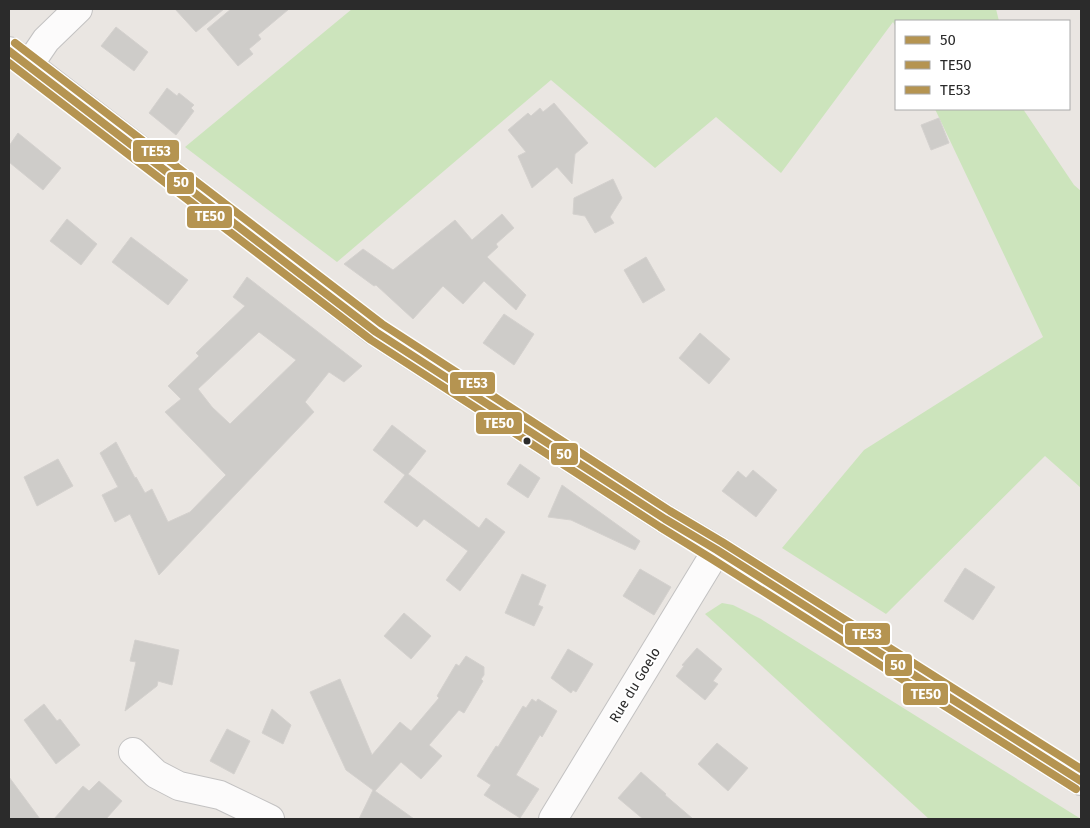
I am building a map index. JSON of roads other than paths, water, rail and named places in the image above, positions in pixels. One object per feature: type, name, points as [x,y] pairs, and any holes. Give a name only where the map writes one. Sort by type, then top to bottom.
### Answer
[{"type":"main road","points":[[78,9],[46,40],[19,58],[376,332],[665,519],[1081,781]]},
{"type":"main road","name":"Rue du Goelo","points":[[553,819],[717,550]]},
{"type":"main road","points":[[133,752],[156,774],[179,786],[220,795],[270,819]]}]
